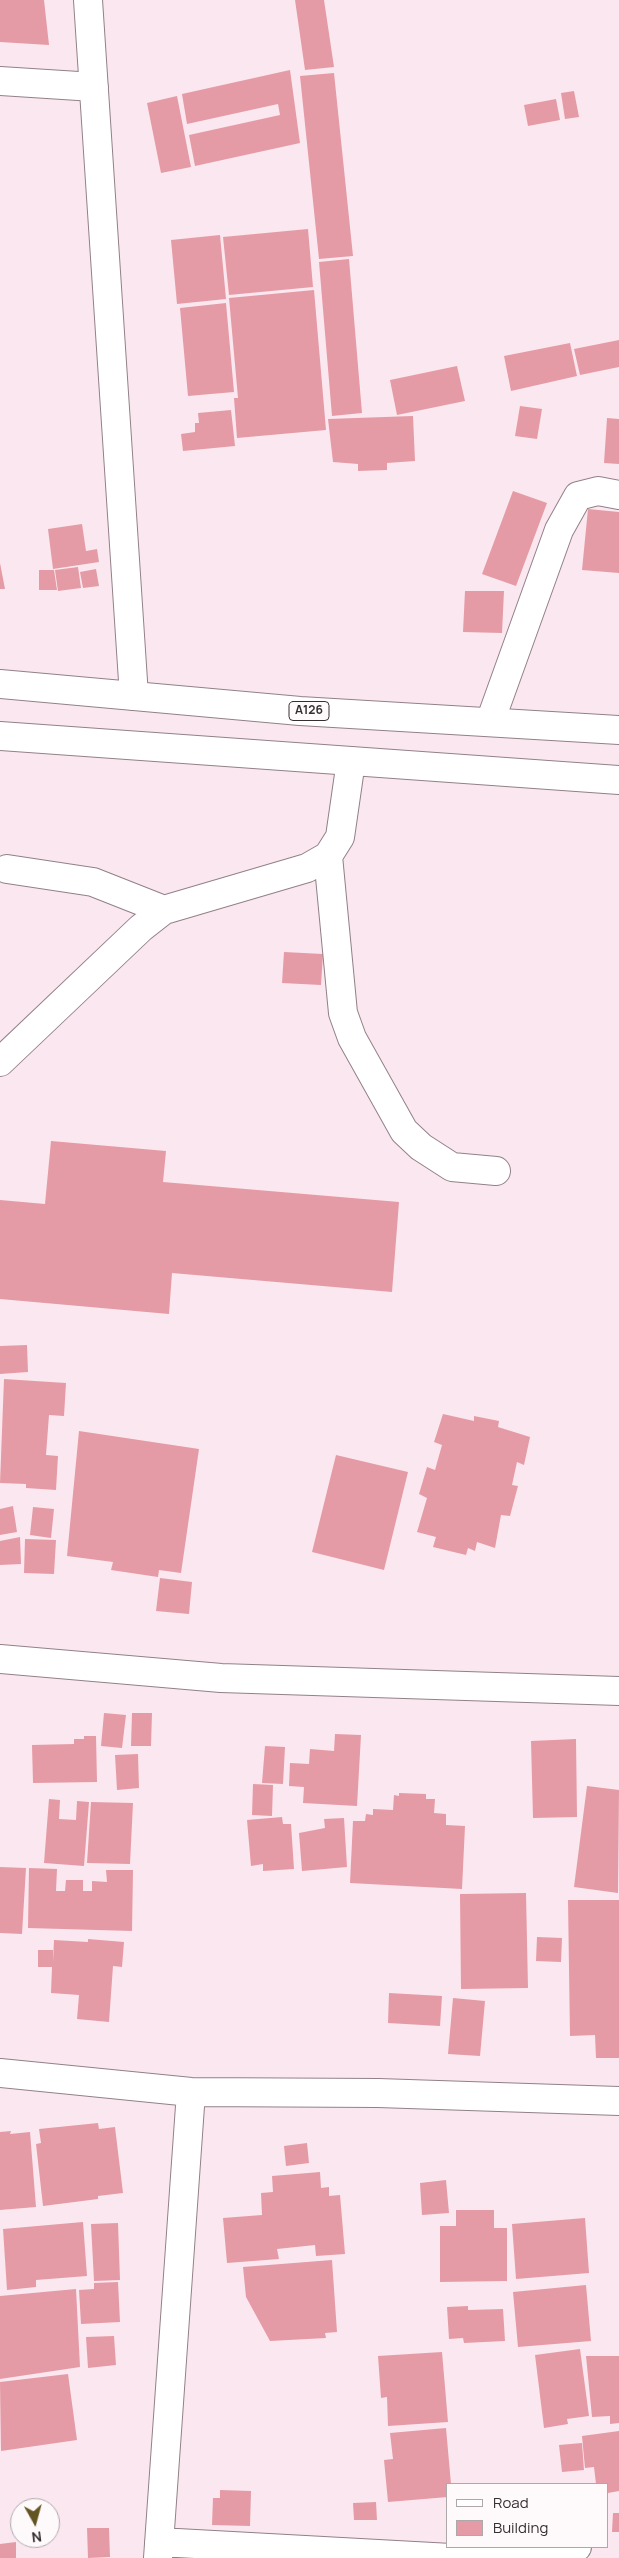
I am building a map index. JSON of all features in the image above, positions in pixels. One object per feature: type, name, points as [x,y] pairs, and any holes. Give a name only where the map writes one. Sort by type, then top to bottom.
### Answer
[{"type":"main road","points":[[88,0],[134,696]]},
{"type":"main road","points":[[0,81],[94,87]]},
{"type":"main road","points":[[490,722],[559,530],[578,496],[598,491],[619,495]]},
{"type":"main road","name":"A126","points":[[0,684],[300,711],[619,730]]},
{"type":"main road","points":[[0,736],[619,780]]},
{"type":"main road","points":[[0,1062],[141,928],[164,910],[307,868],[328,856],[340,838],[351,761]]},
{"type":"main road","points":[[328,856],[343,1012],[352,1038],[404,1130],[422,1147],[452,1167],[496,1171]]},
{"type":"main road","points":[[7,868],[93,882],[164,910]]},
{"type":"main road","points":[[0,1659],[221,1678],[619,1691]]},
{"type":"main road","points":[[0,2073],[191,2092],[378,2093],[619,2101]]},
{"type":"main road","points":[[191,2092],[158,2550],[451,2558]]},
{"type":"main road","points":[[458,2558],[566,2548]]},
{"type":"building","points":[[0,0],[44,0],[49,45],[0,42]]},
{"type":"building","points":[[295,0],[324,0],[334,67],[305,70]]},
{"type":"building","points":[[290,70],[300,143],[195,166],[189,135],[280,115],[278,104],[187,124],[182,94]]},
{"type":"building","points":[[334,73],[353,256],[319,259],[300,76]]},
{"type":"building","points":[[574,91],[579,117],[565,119],[561,93]]},
{"type":"building","points":[[177,96],[191,167],[161,173],[147,103]]},
{"type":"building","points":[[556,99],[560,120],[528,126],[524,105]]},
{"type":"building","points":[[308,229],[313,287],[229,295],[223,237]]},
{"type":"building","points":[[220,235],[226,299],[177,304],[171,240]]},
{"type":"building","points":[[349,259],[362,413],[332,416],[319,262]]},
{"type":"building","points":[[314,290],[326,430],[237,438],[234,398],[238,398],[229,298]]},
{"type":"building","points":[[226,303],[234,392],[188,396],[180,308]]},
{"type":"building","points":[[619,340],[619,367],[580,375],[574,349]]},
{"type":"building","points":[[570,343],[577,376],[511,391],[504,356]]},
{"type":"building","points":[[457,366],[465,401],[397,415],[390,380]]},
{"type":"building","points":[[520,406],[542,409],[537,439],[515,436]]},
{"type":"building","points":[[231,410],[235,446],[183,451],[181,434],[195,432],[195,423],[199,423],[198,413]]},
{"type":"building","points":[[413,416],[415,461],[387,463],[387,470],[358,471],[358,464],[333,462],[328,419]]},
{"type":"building","points":[[607,418],[619,419],[619,464],[604,463]]},
{"type":"building","points":[[513,491],[547,503],[516,586],[482,574]]},
{"type":"building","points":[[588,509],[619,512],[619,573],[582,570]]},
{"type":"building","points":[[82,524],[86,551],[97,549],[99,562],[53,569],[48,529]]},
{"type":"building","points":[[0,563],[5,589],[0,589]]},
{"type":"building","points":[[78,567],[81,588],[58,591],[55,570]]},
{"type":"building","points":[[96,569],[99,586],[83,588],[80,572]]},
{"type":"building","points":[[39,570],[54,570],[57,590],[39,590]]},
{"type":"building","points":[[465,591],[504,591],[502,633],[463,632]]},
{"type":"building","points":[[284,952],[323,954],[321,985],[282,983]]},
{"type":"building","points":[[51,1141],[166,1151],[163,1182],[399,1202],[392,1292],[172,1273],[169,1314],[0,1299],[0,1200],[45,1204]]},
{"type":"building","points":[[27,1345],[28,1372],[0,1374],[0,1346]]},
{"type":"building","points":[[4,1379],[66,1383],[64,1416],[49,1415],[46,1455],[58,1456],[56,1490],[26,1488],[26,1484],[0,1483]]},
{"type":"building","points":[[443,1414],[474,1421],[474,1416],[499,1421],[498,1427],[530,1437],[524,1465],[517,1462],[512,1485],[518,1486],[510,1516],[501,1515],[495,1548],[477,1542],[475,1551],[468,1548],[466,1555],[433,1547],[436,1537],[417,1532],[427,1498],[419,1494],[427,1467],[435,1470],[442,1445],[434,1442]]},
{"type":"building","points":[[79,1431],[199,1449],[181,1573],[159,1570],[158,1577],[111,1570],[113,1562],[67,1556]]},
{"type":"building","points":[[336,1455],[408,1472],[384,1570],[312,1552]]},
{"type":"building","points":[[13,1506],[17,1532],[0,1535],[0,1509]]},
{"type":"building","points":[[33,1507],[54,1509],[51,1538],[30,1535]]},
{"type":"building","points":[[20,1537],[21,1564],[0,1565],[0,1541]]},
{"type":"building","points":[[25,1539],[56,1540],[54,1574],[24,1573]]},
{"type":"building","points":[[160,1578],[192,1582],[189,1614],[156,1611]]},
{"type":"building","points":[[104,1713],[126,1715],[122,1748],[101,1746]]},
{"type":"building","points":[[132,1713],[152,1713],[151,1746],[131,1746]]},
{"type":"building","points":[[335,1734],[361,1735],[357,1806],[303,1803],[304,1787],[289,1786],[290,1763],[309,1764],[310,1749],[334,1751]]},
{"type":"building","points":[[84,1736],[96,1736],[97,1782],[33,1783],[32,1745],[74,1744],[74,1739],[84,1739]]},
{"type":"building","points":[[576,1739],[577,1817],[533,1818],[531,1741]]},
{"type":"building","points":[[265,1746],[285,1747],[283,1784],[262,1783]]},
{"type":"building","points":[[138,1754],[139,1788],[117,1790],[115,1755]]},
{"type":"building","points":[[253,1784],[273,1785],[272,1816],[252,1815]]},
{"type":"building","points":[[587,1786],[619,1790],[618,1893],[574,1887]]},
{"type":"building","points":[[399,1793],[426,1794],[426,1799],[435,1799],[434,1813],[446,1814],[446,1825],[465,1826],[462,1889],[350,1883],[353,1821],[365,1821],[366,1814],[373,1815],[373,1809],[393,1810],[394,1795],[399,1796]]},
{"type":"building","points":[[49,1799],[60,1800],[59,1819],[76,1820],[77,1801],[89,1802],[84,1866],[44,1863]]},
{"type":"building","points":[[91,1802],[133,1803],[130,1864],[87,1863]]},
{"type":"building","points":[[282,1817],[283,1824],[291,1824],[294,1869],[263,1871],[263,1864],[251,1866],[247,1820]]},
{"type":"building","points":[[344,1818],[347,1867],[302,1871],[299,1833],[325,1828],[324,1819]]},
{"type":"building","points":[[0,1867],[26,1868],[22,1934],[0,1933]]},
{"type":"building","points":[[29,1868],[57,1869],[56,1891],[65,1891],[66,1880],[83,1880],[83,1891],[92,1891],[92,1881],[107,1882],[106,1870],[133,1870],[132,1931],[28,1928]]},
{"type":"building","points":[[526,1893],[528,1988],[461,1989],[460,1894]]},
{"type":"building","points":[[568,1900],[619,1900],[619,2058],[596,2058],[595,2035],[570,2036]]},
{"type":"building","points":[[537,1937],[562,1938],[561,1962],[536,1961]]},
{"type":"building","points":[[88,1939],[124,1942],[122,1967],[113,1966],[109,2022],[77,2019],[79,1995],[51,1993],[52,1967],[38,1967],[38,1950],[53,1950],[53,1962],[54,1940],[88,1942]]},
{"type":"building","points":[[389,1993],[442,1996],[440,2026],[388,2023]]},
{"type":"building","points":[[453,1998],[485,2001],[480,2056],[448,2054]]},
{"type":"building","points":[[98,2123],[99,2129],[115,2127],[123,2193],[98,2196],[98,2199],[43,2206],[36,2144],[41,2143],[39,2129]]},
{"type":"building","points":[[11,2131],[10,2134],[30,2132],[36,2207],[0,2210],[0,2132]]},
{"type":"building","points":[[307,2143],[309,2163],[286,2166],[284,2146]]},
{"type":"building","points":[[320,2172],[321,2188],[329,2187],[329,2196],[340,2195],[345,2254],[316,2256],[315,2245],[277,2249],[279,2259],[227,2263],[223,2218],[262,2215],[261,2193],[273,2192],[272,2176]]},
{"type":"building","points":[[446,2180],[449,2213],[422,2215],[420,2183]]},
{"type":"building","points":[[456,2210],[494,2210],[494,2228],[507,2228],[507,2281],[440,2282],[440,2226],[456,2226]]},
{"type":"building","points":[[585,2218],[589,2273],[516,2279],[512,2224]]},
{"type":"building","points":[[83,2222],[87,2276],[36,2280],[36,2287],[7,2290],[3,2229]]},
{"type":"building","points":[[118,2223],[120,2280],[94,2281],[91,2224]]},
{"type":"building","points":[[332,2260],[337,2332],[325,2333],[326,2338],[270,2341],[246,2297],[243,2267]]},
{"type":"building","points":[[118,2282],[120,2322],[81,2324],[79,2290],[94,2289],[94,2283]]},
{"type":"building","points":[[586,2285],[591,2341],[518,2347],[513,2292]]},
{"type":"building","points":[[76,2289],[80,2367],[0,2379],[0,2296]]},
{"type":"building","points":[[468,2306],[468,2310],[503,2309],[505,2341],[464,2343],[463,2338],[449,2339],[447,2307]]},
{"type":"building","points":[[114,2336],[116,2365],[88,2368],[86,2337]]},
{"type":"building","points":[[580,2349],[589,2416],[567,2419],[568,2424],[544,2428],[535,2355]]},
{"type":"building","points":[[442,2352],[448,2422],[388,2426],[387,2397],[381,2398],[378,2356]]},
{"type":"building","points":[[586,2356],[619,2356],[619,2423],[610,2424],[610,2416],[592,2417]]},
{"type":"building","points":[[68,2374],[77,2440],[1,2451],[0,2382]]},
{"type":"building","points":[[446,2428],[451,2483],[446,2483],[446,2497],[388,2502],[384,2460],[393,2459],[390,2433]]},
{"type":"building","points":[[619,2431],[619,2491],[609,2493],[609,2483],[596,2483],[594,2467],[585,2468],[582,2436]]},
{"type":"building","points":[[582,2443],[584,2470],[562,2472],[559,2445]]},
{"type":"building","points":[[220,2490],[251,2491],[250,2526],[212,2525],[213,2498],[220,2498]]},
{"type":"building","points":[[376,2502],[377,2520],[354,2520],[353,2503]]},
{"type":"building","points":[[613,2513],[619,2513],[619,2532],[612,2532]]},
{"type":"building","points":[[87,2528],[109,2528],[110,2557],[88,2558]]},
{"type":"building","points":[[10,2543],[10,2548],[16,2548],[16,2558],[0,2558],[0,2544]]}]
